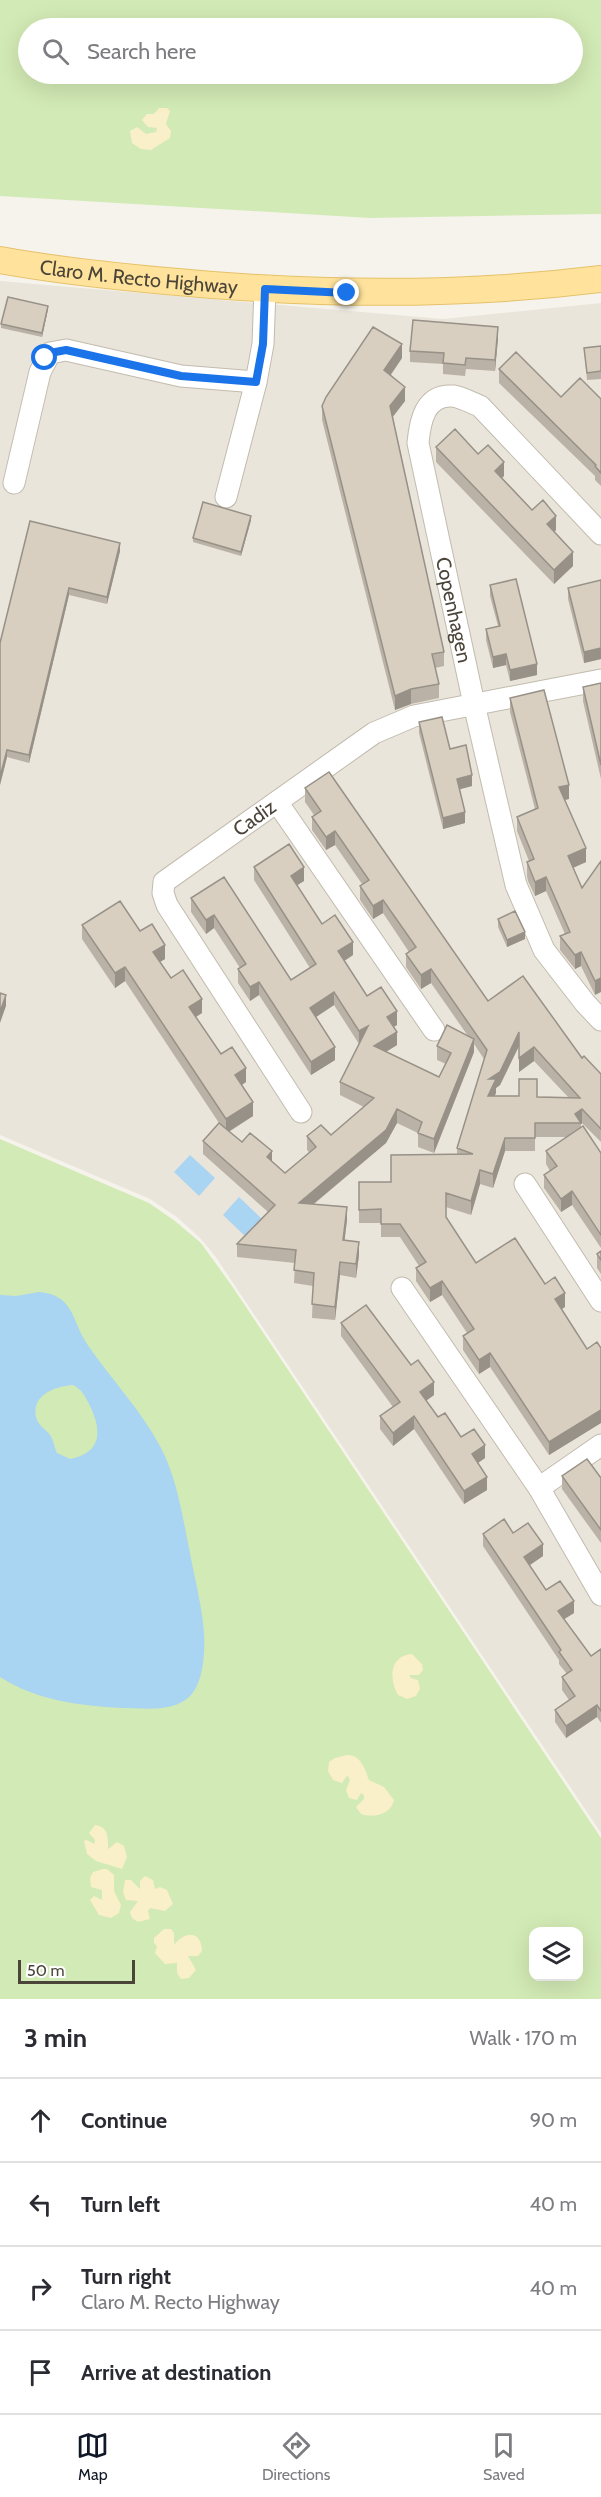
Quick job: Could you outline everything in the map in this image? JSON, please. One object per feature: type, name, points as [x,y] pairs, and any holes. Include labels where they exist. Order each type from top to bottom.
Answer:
[{"type":"main road","name":"Claro M. Recto Highway","points":[[0,260],[104,275],[265,289],[347,293],[456,292],[601,279]]},
{"type":"street","points":[[226,496],[256,382],[263,344],[265,289]]},
{"type":"street","points":[[14,483],[40,372],[50,353],[66,350],[181,376],[256,382]]},
{"type":"street","name":"Copenhagen","points":[[601,534],[480,406],[453,396],[435,399],[428,406],[420,421],[418,443],[474,704],[516,885],[544,950],[585,1004],[601,1020]]},
{"type":"street","name":"Cadiz","points":[[301,1112],[167,905],[163,893],[164,882],[374,733],[414,716],[601,680]]},
{"type":"street","points":[[277,802],[435,1030]]},
{"type":"street","points":[[525,1184],[601,1301]]},
{"type":"street","points":[[402,1288],[539,1488],[601,1595]]},
{"type":"street","points":[[539,1488],[601,1446]]},
{"type":"shaded area","points":[[0,281],[443,319],[601,303],[601,1833],[215,1256],[200,1238],[178,1218],[150,1199],[0,1135]]},
{"type":"green space","points":[[0,0],[601,0],[601,214],[370,218],[0,196]]},
{"type":"green space","points":[[0,1139],[149,1203],[201,1243],[232,1286],[601,1838],[601,1999],[0,1999]]},
{"type":"sand","points":[[159,108],[167,108],[170,111],[166,124],[171,131],[170,138],[151,150],[141,149],[132,143],[130,131],[137,127],[146,134],[156,132],[157,128],[148,127],[142,120],[147,114],[154,114]]},
{"type":"sand","points":[[412,1654],[422,1664],[423,1670],[419,1675],[409,1675],[418,1680],[420,1689],[416,1696],[407,1699],[398,1695],[392,1676],[399,1659]]},
{"type":"sand","points":[[347,1755],[356,1757],[364,1767],[369,1780],[384,1787],[394,1800],[385,1812],[371,1816],[361,1814],[356,1807],[364,1799],[364,1795],[361,1793],[357,1800],[349,1798],[346,1790],[350,1780],[348,1776],[342,1783],[333,1780],[328,1771],[329,1762]]},
{"type":"sand","points":[[95,1825],[105,1831],[108,1837],[108,1849],[117,1842],[124,1846],[127,1857],[122,1869],[96,1861],[87,1854],[84,1841],[87,1840],[94,1844],[95,1840],[89,1833]]},
{"type":"sand","points":[[107,1869],[114,1875],[114,1891],[121,1905],[119,1913],[111,1918],[99,1915],[90,1900],[94,1896],[102,1900],[102,1890],[91,1887],[90,1878],[93,1872]]},
{"type":"sand","points":[[145,1876],[153,1880],[155,1889],[160,1887],[167,1890],[173,1904],[165,1911],[150,1908],[148,1911],[150,1919],[138,1922],[132,1918],[130,1912],[138,1901],[126,1900],[123,1892],[125,1880],[131,1880],[140,1889],[140,1881]]},
{"type":"sand","points":[[164,1929],[171,1929],[174,1933],[174,1945],[187,1935],[199,1939],[202,1951],[198,1956],[188,1956],[196,1970],[189,1978],[181,1979],[177,1973],[177,1963],[165,1964],[155,1953],[157,1946],[154,1938]]},
{"type":"water","points":[[190,1155],[215,1178],[199,1196],[174,1172]]},
{"type":"water","points":[[239,1197],[262,1219],[246,1237],[223,1215]]},
{"type":"water","points":[[39,1292],[50,1294],[65,1303],[87,1344],[153,1434],[167,1460],[181,1510],[200,1601],[204,1633],[204,1657],[199,1682],[191,1695],[176,1705],[149,1709],[75,1703],[28,1691],[0,1677],[0,1295],[16,1296]],"holes":[[[73,1385],[84,1395],[91,1408],[97,1425],[97,1433],[93,1447],[88,1452],[70,1459],[57,1453],[50,1435],[37,1420],[35,1409],[41,1397],[46,1393]]]},
{"type":"building","points":[[8,297],[48,306],[42,333],[1,324]]},
{"type":"building","points":[[413,320],[498,327],[495,360],[466,358],[465,365],[443,363],[444,353],[410,351]]},
{"type":"building","points":[[373,327],[402,344],[384,370],[405,387],[390,406],[444,652],[432,654],[439,684],[411,689],[395,696],[322,406]]},
{"type":"building","points":[[601,346],[601,371],[587,373],[584,348]]},
{"type":"building","points":[[516,352],[561,397],[580,378],[601,399],[601,473],[596,465],[499,369]]},
{"type":"building","points":[[455,429],[478,454],[488,445],[504,462],[495,471],[532,510],[543,500],[556,516],[547,524],[573,552],[554,570],[436,447]]},
{"type":"building","points":[[203,502],[251,516],[241,552],[193,538]]},
{"type":"building","points":[[30,521],[120,543],[107,597],[69,588],[29,755],[7,750],[0,777],[0,643]]},
{"type":"building","points":[[516,579],[537,664],[510,670],[506,654],[493,657],[486,629],[500,626],[490,585]]},
{"type":"building","points":[[601,580],[601,648],[584,652],[568,588]]},
{"type":"building","points":[[601,683],[601,765],[583,687]]},
{"type":"building","points":[[544,690],[569,785],[559,787],[586,848],[568,856],[582,888],[601,861],[601,978],[595,981],[581,952],[575,955],[560,936],[570,932],[546,877],[535,882],[527,862],[534,859],[517,817],[538,808],[510,698]]},
{"type":"building","points":[[442,717],[450,749],[466,745],[472,775],[457,779],[465,812],[443,818],[419,722]]},
{"type":"building","points":[[329,772],[488,1001],[523,976],[582,1058],[584,1056],[601,1074],[601,1129],[582,1109],[575,1114],[581,1123],[535,1123],[535,1138],[505,1138],[493,1174],[480,1170],[471,1201],[446,1193],[446,1217],[476,1263],[515,1238],[545,1284],[555,1277],[565,1293],[555,1299],[587,1349],[597,1342],[601,1348],[601,1410],[549,1442],[490,1353],[479,1360],[463,1336],[474,1329],[442,1281],[430,1288],[416,1268],[426,1262],[400,1224],[381,1224],[381,1209],[359,1210],[359,1182],[391,1182],[391,1155],[473,1154],[457,1148],[487,1050],[431,969],[421,975],[406,954],[416,947],[383,900],[373,906],[360,886],[369,880],[335,831],[326,837],[312,817],[321,811],[305,788]],"holes":[[[519,1032],[519,1058],[534,1047],[580,1098],[537,1097],[537,1079],[519,1079],[519,1096],[488,1096],[496,1079],[489,1079],[500,1072]]]},
{"type":"building","points":[[289,844],[304,867],[291,876],[322,924],[335,915],[353,942],[338,951],[367,996],[381,987],[397,1011],[387,1017],[397,1032],[374,1046],[439,1077],[451,1053],[437,1046],[447,1025],[474,1039],[434,1139],[418,1133],[422,1122],[397,1109],[386,1130],[299,1203],[347,1207],[343,1240],[359,1242],[356,1264],[340,1262],[335,1307],[312,1304],[314,1273],[294,1270],[296,1250],[237,1244],[275,1205],[203,1141],[219,1123],[242,1142],[250,1133],[272,1151],[267,1157],[285,1173],[316,1147],[307,1136],[321,1125],[331,1135],[374,1098],[340,1082],[368,1026],[359,1031],[334,992],[310,1008],[335,1047],[311,1062],[259,982],[250,987],[238,969],[246,964],[214,915],[206,920],[191,898],[224,877],[291,980],[316,964],[254,867]]},
{"type":"building","points":[[120,901],[140,931],[152,924],[165,945],[153,952],[171,978],[183,970],[202,999],[189,1007],[221,1054],[232,1047],[246,1068],[235,1075],[253,1102],[226,1119],[125,967],[115,973],[82,925]]},
{"type":"building","points":[[515,911],[525,932],[507,940],[498,919]]},
{"type":"building","points":[[0,993],[6,995],[0,1012]]},
{"type":"building","points":[[583,1126],[601,1153],[601,1235],[572,1191],[561,1199],[544,1175],[557,1166],[546,1151]]},
{"type":"building","points":[[366,1305],[411,1365],[418,1360],[434,1382],[420,1392],[438,1417],[445,1413],[461,1437],[474,1429],[485,1445],[472,1454],[487,1477],[464,1491],[414,1416],[393,1433],[380,1416],[400,1402],[341,1323]]},
{"type":"building","points":[[587,1459],[601,1478],[601,1530],[562,1476]]},
{"type":"building","points":[[504,1519],[513,1533],[528,1523],[543,1544],[524,1557],[546,1590],[560,1581],[574,1601],[558,1611],[591,1656],[601,1649],[601,1711],[597,1705],[566,1726],[555,1710],[575,1696],[562,1677],[572,1670],[483,1534]]},
{"type":"route","points":[[45,358],[57,350],[66,350],[181,376],[256,382],[263,344],[265,289],[347,293]]}]
